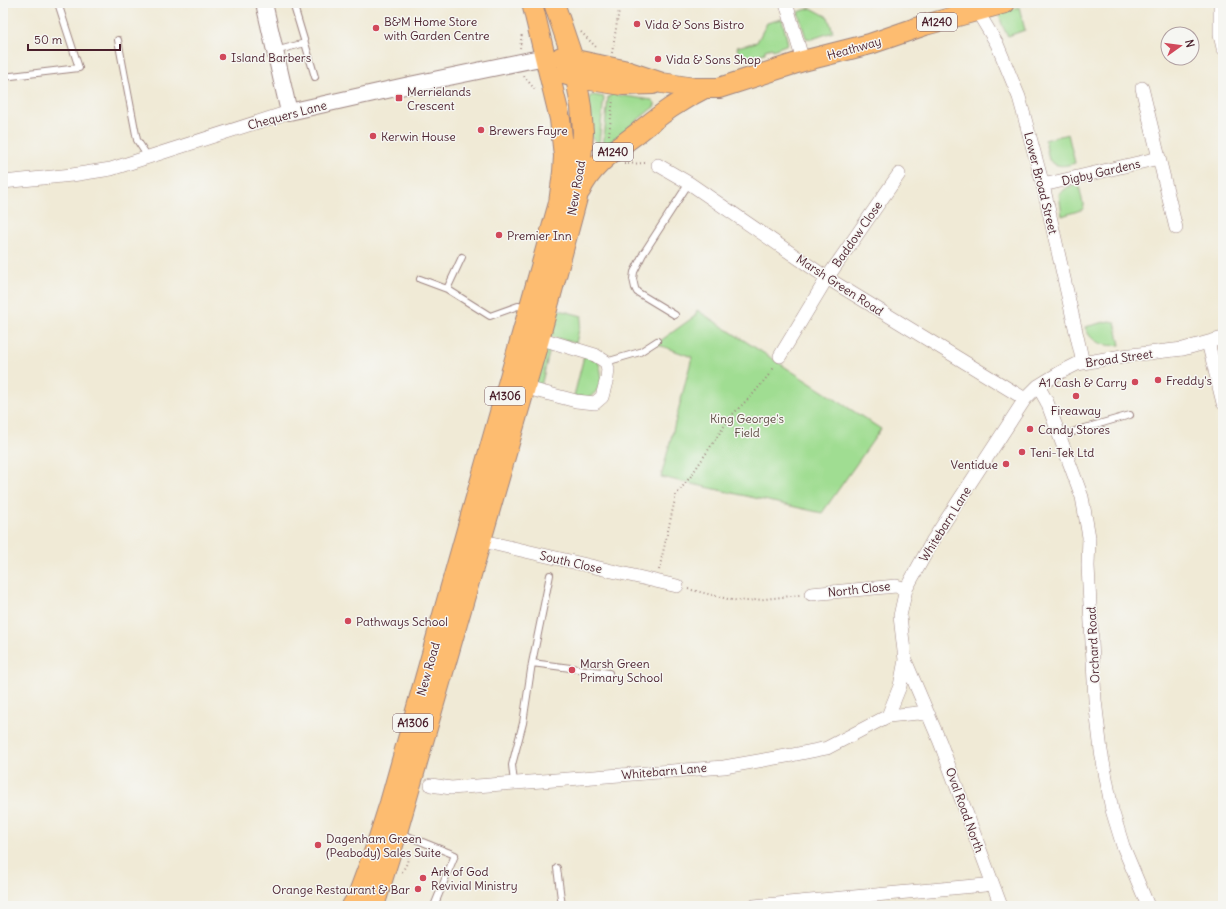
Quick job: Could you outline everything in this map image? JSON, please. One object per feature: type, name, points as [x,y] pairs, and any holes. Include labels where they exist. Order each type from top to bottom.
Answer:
[{"type":"main road","name":"A1306","points":[[532,3],[545,57]]},
{"type":"main road","name":"A1306","points":[[554,3],[573,59]]},
{"type":"main road","name":"Heathway","points":[[545,57],[558,71],[577,78],[623,85],[662,83],[702,89],[719,88],[803,61],[870,44],[979,6],[1005,3]]},
{"type":"main road","name":"Chequers Lane","points":[[545,57],[573,59]]},
{"type":"main road","name":"New Road","points":[[352,906],[357,898],[376,847],[473,538],[537,311],[559,203],[563,172],[563,150],[560,119],[545,57]]},
{"type":"main road","name":"Heathway","points":[[573,59],[632,72],[662,83]]},
{"type":"main road","name":"New Road","points":[[537,311],[577,198],[583,132],[577,78],[573,59]]},
{"type":"main road","name":"Heathway","points":[[577,198],[587,178],[599,164],[668,109],[702,89]]},
{"type":"main road","name":"New Road","points":[[374,906],[397,832],[473,538]]},
{"type":"street","points":[[264,3],[289,112]]},
{"type":"street","points":[[786,3],[803,61]]},
{"type":"street","points":[[1220,3],[1220,35],[1223,48]]},
{"type":"street","name":"Lower Broad Street","points":[[979,6],[982,19],[998,44],[1019,97],[1043,185],[1083,362]]},
{"type":"street","name":"Chequers Lane","points":[[3,182],[72,176],[111,169],[289,112],[545,57]]},
{"type":"street","points":[[1142,88],[1176,228]]},
{"type":"street","name":"Digby Gardens","points":[[1043,185],[1159,158]]},
{"type":"street","name":"Marsh Green Road","points":[[658,165],[689,183],[826,278],[1025,399]]},
{"type":"street","name":"Baddow Close","points":[[780,356],[826,278],[899,174]]},
{"type":"street","points":[[517,385],[576,401],[594,403],[602,397],[607,378],[608,369],[606,362],[595,355],[531,336]]},
{"type":"street","name":"Broad Street","points":[[1025,399],[1038,386],[1061,372],[1083,362],[1183,349],[1223,338]]},
{"type":"street","points":[[1208,342],[1223,403]]},
{"type":"street","name":"Orchard Road","points":[[1038,386],[1047,402],[1082,497],[1089,537],[1088,566],[1095,700],[1102,759],[1112,810],[1123,846],[1148,906]]},
{"type":"street","name":"Whitebarn Lane","points":[[929,715],[905,660],[900,616],[906,589],[933,540],[1025,399]]},
{"type":"street","name":"South Close","points":[[473,538],[677,586]]},
{"type":"street","name":"North Close","points":[[811,594],[896,586],[906,589]]},
{"type":"street","name":"Whitebarn Lane","points":[[888,716],[900,686],[905,660]]},
{"type":"street","name":"Whitebarn Lane","points":[[431,785],[450,788],[724,767],[827,748],[888,716],[918,713],[929,715]]},
{"type":"street","name":"Oval Road North","points":[[929,715],[1001,906]]},
{"type":"street","points":[[754,906],[985,885],[992,883]]},
{"type":"lane","points":[[3,77],[79,68],[58,3]]},
{"type":"lane","points":[[293,3],[315,77]]},
{"type":"lane","points":[[118,40],[137,140],[148,158]]},
{"type":"lane","points":[[275,51],[305,43]]},
{"type":"lane","points":[[675,315],[637,292],[633,279],[634,272],[643,254],[689,183]]},
{"type":"lane","points":[[447,289],[462,257]]},
{"type":"lane","points":[[420,279],[447,289],[490,316],[518,306],[537,311]]},
{"type":"lane","points":[[606,362],[640,352],[657,341]]},
{"type":"lane","points":[[1060,437],[1078,430],[1130,415]]},
{"type":"lane","points":[[514,783],[512,766],[523,723],[532,663],[550,575]]},
{"type":"lane","points":[[532,663],[609,673]]},
{"type":"lane","points":[[397,832],[455,855],[434,906]]},
{"type":"lane","points":[[557,868],[562,906]]},
{"type":"path","points":[[611,58],[620,13],[619,8]]},
{"type":"path","points":[[520,49],[520,41],[523,30]]},
{"type":"path","points":[[580,30],[598,49]]},
{"type":"path","points":[[523,75],[538,95]]},
{"type":"path","points":[[609,141],[610,120],[614,95]]},
{"type":"path","points":[[619,163],[652,163],[658,165]]},
{"type":"path","points":[[656,581],[676,495],[691,476],[731,416],[772,371],[780,356]]},
{"type":"path","points":[[677,586],[732,600],[747,601],[811,594]]},
{"type":"green space","points":[[1019,7],[1025,30],[1008,36],[1002,25],[1000,13]]},
{"type":"green space","points":[[811,8],[828,17],[833,32],[812,39],[806,38],[798,12]]},
{"type":"green space","points":[[782,19],[788,44],[773,50],[772,48],[765,50],[765,53],[740,60],[737,47],[757,42],[767,23]]},
{"type":"green space","points":[[611,94],[652,100],[655,103],[655,106],[603,148],[608,97],[610,97]]},
{"type":"green space","points":[[593,95],[604,97],[599,144],[589,135],[589,97]]},
{"type":"green space","points":[[1068,134],[1075,163],[1058,165],[1052,163],[1049,160],[1045,140]]},
{"type":"green space","points":[[1079,185],[1084,209],[1062,216],[1059,194],[1068,187]]},
{"type":"green space","points":[[556,309],[582,316],[576,343],[549,336]]},
{"type":"green space","name":"King George's Field","points":[[697,310],[881,429],[822,513],[661,477],[692,357],[656,344],[695,316]]},
{"type":"green space","points":[[1109,321],[1115,322],[1120,345],[1099,343],[1091,337],[1085,327]]},
{"type":"green space","points":[[538,346],[550,349],[541,386],[529,383]]},
{"type":"green space","points":[[584,356],[598,361],[601,372],[601,382],[597,391],[588,398],[574,396]]},
{"type":"place","name":"Vida & Sons Bistro","points":[[637,24]]},
{"type":"place","name":"B&M Home Store with Garden Centre","points":[[376,28]]},
{"type":"place","name":"Island Barbers","points":[[223,57]]},
{"type":"place","name":"Vida & Sons Shop","points":[[658,59]]},
{"type":"place","name":"Merrielands Crescent","points":[[399,98]]},
{"type":"place","name":"Brewers Fayre","points":[[481,130]]},
{"type":"place","name":"Kerwin House","points":[[373,136]]},
{"type":"place","name":"Premier Inn","points":[[499,235]]},
{"type":"place","name":"Freddy's","points":[[1158,380]]},
{"type":"place","name":"A1 Cash & Carry","points":[[1135,382]]},
{"type":"place","name":"Fireaway","points":[[1076,396]]},
{"type":"place","name":"Candy Stores","points":[[1030,429]]},
{"type":"place","name":"Teni-Tek Ltd","points":[[1022,452]]},
{"type":"place","name":"Ventidue","points":[[1006,464]]},
{"type":"place","name":"Pathways School","points":[[348,621]]},
{"type":"place","name":"Marsh Green Primary School","points":[[572,670]]},
{"type":"place","name":"Dagenham Green (Peabody) Sales Suite","points":[[318,845]]},
{"type":"place","name":"Ark of God Revivial Ministry","points":[[423,878]]},
{"type":"place","name":"Orange Restaurant & Bar","points":[[418,889]]}]
